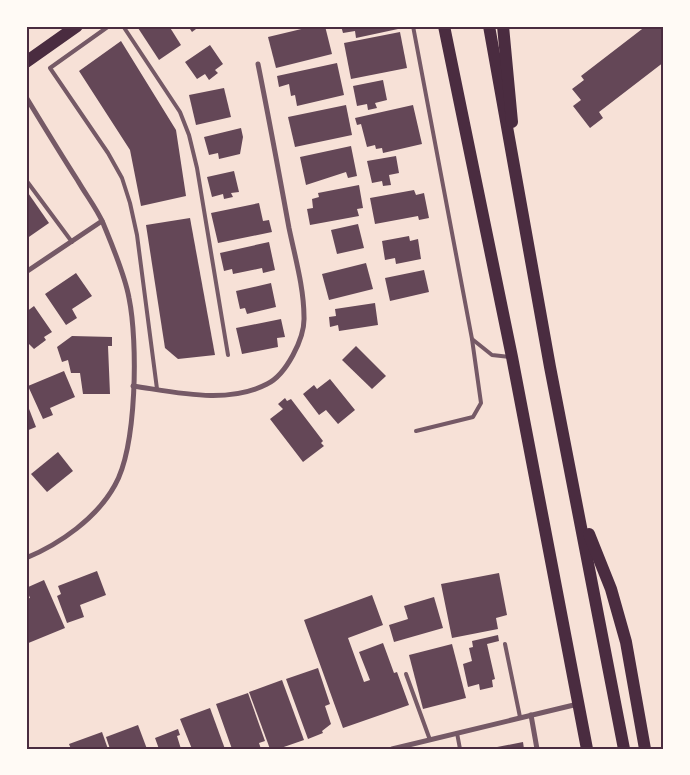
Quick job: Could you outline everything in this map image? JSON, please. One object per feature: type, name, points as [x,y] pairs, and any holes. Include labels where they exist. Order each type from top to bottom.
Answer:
[{"type":"main road","points":[[26,62],[77,26]]},
{"type":"main road","points":[[444,26],[512,357],[587,749]]},
{"type":"main road","points":[[489,26],[624,749]]},
{"type":"main road","points":[[503,26],[512,106],[513,159]]},
{"type":"main road","points":[[578,508],[611,589],[626,642],[645,749]]},
{"type":"street","points":[[133,386],[202,395],[239,393],[253,390],[269,384],[285,368],[298,345],[305,319],[258,64]]},
{"type":"street","points":[[26,97],[102,222],[129,297],[133,332],[133,386],[124,460],[115,485],[86,522],[41,552],[26,558]]},
{"type":"street","points":[[26,272],[102,222]]},
{"type":"street","points":[[392,749],[579,704]]},
{"type":"street","points":[[531,715],[537,749]]},
{"type":"lane","points":[[109,26],[50,68],[108,152],[122,178],[137,235],[157,389]]},
{"type":"lane","points":[[123,26],[180,112],[189,136],[197,168],[228,355]]},
{"type":"lane","points":[[413,26],[472,339],[481,403],[473,416],[416,430]]},
{"type":"lane","points":[[26,180],[72,242]]},
{"type":"lane","points":[[472,339],[492,355],[512,357]]},
{"type":"lane","points":[[506,644],[520,718]]},
{"type":"lane","points":[[406,674],[430,740]]},
{"type":"lane","points":[[457,733],[460,749]]},
{"type":"building","points":[[141,26],[169,26],[181,45],[159,60],[138,28]]},
{"type":"building","points":[[188,26],[200,26],[192,32]]},
{"type":"building","points":[[314,26],[325,26],[332,54],[276,68],[268,37]]},
{"type":"building","points":[[341,26],[397,26],[398,29],[356,38],[355,31],[343,33]]},
{"type":"building","points":[[646,26],[664,26],[664,62],[599,112],[603,118],[590,128],[573,106],[581,100],[572,89],[584,80],[581,76]]},
{"type":"building","points":[[400,32],[407,68],[351,79],[344,43]]},
{"type":"building","points":[[121,41],[176,130],[186,196],[141,206],[130,150],[79,71]]},
{"type":"building","points":[[210,45],[223,64],[215,70],[218,73],[209,80],[205,74],[197,79],[185,62]]},
{"type":"building","points":[[337,63],[344,95],[297,106],[295,95],[291,96],[289,84],[279,87],[277,76]]},
{"type":"building","points":[[383,80],[387,100],[375,103],[377,108],[368,110],[367,104],[357,106],[353,86]]},
{"type":"building","points":[[224,88],[231,117],[196,125],[189,95]]},
{"type":"building","points":[[346,105],[352,135],[295,147],[288,117]]},
{"type":"building","points":[[413,105],[422,144],[383,153],[382,148],[376,149],[375,145],[367,147],[361,124],[357,125],[355,118]]},
{"type":"building","points":[[241,128],[243,137],[240,154],[219,159],[218,153],[209,155],[204,137]]},
{"type":"building","points":[[351,146],[357,176],[348,178],[346,172],[306,185],[300,157]]},
{"type":"building","points":[[396,156],[399,173],[389,175],[391,185],[383,186],[382,181],[372,183],[367,161]]},
{"type":"building","points":[[234,171],[239,192],[231,193],[233,197],[224,199],[223,194],[212,197],[207,177]]},
{"type":"building","points":[[359,185],[363,208],[357,209],[359,216],[310,225],[307,209],[313,208],[312,199],[319,197],[318,193]]},
{"type":"building","points":[[26,190],[49,223],[26,239]]},
{"type":"building","points":[[414,190],[416,195],[424,193],[429,218],[419,220],[418,216],[375,224],[370,198]]},
{"type":"building","points":[[259,203],[263,221],[269,220],[272,232],[218,243],[211,213]]},
{"type":"building","points":[[190,218],[215,355],[178,359],[165,348],[146,225]]},
{"type":"building","points":[[358,224],[364,248],[337,254],[331,230]]},
{"type":"building","points":[[409,236],[410,241],[418,239],[421,259],[396,264],[395,258],[385,260],[382,241]]},
{"type":"building","points":[[269,242],[275,270],[263,273],[262,268],[233,274],[232,269],[224,271],[220,253]]},
{"type":"building","points":[[366,263],[373,289],[329,300],[322,274]]},
{"type":"building","points":[[424,270],[429,292],[390,301],[385,278]]},
{"type":"building","points":[[76,273],[92,296],[72,309],[77,318],[66,325],[45,294]]},
{"type":"building","points":[[271,283],[276,307],[247,314],[245,308],[240,309],[236,291]]},
{"type":"building","points":[[375,303],[378,325],[339,331],[338,325],[330,327],[329,317],[336,316],[335,309]]},
{"type":"building","points":[[34,306],[52,332],[44,337],[46,340],[34,349],[26,341],[26,312]]},
{"type":"building","points":[[281,319],[285,337],[277,338],[278,347],[242,354],[236,328]]},
{"type":"building","points":[[72,336],[112,337],[112,346],[108,346],[110,394],[83,394],[80,373],[71,373],[68,360],[62,362],[57,347]]},
{"type":"building","points":[[356,346],[386,376],[372,389],[342,360]]},
{"type":"building","points":[[64,371],[75,397],[50,408],[53,415],[43,419],[28,386]]},
{"type":"building","points":[[330,379],[355,410],[338,424],[326,410],[319,415],[303,394],[314,385],[317,389]]},
{"type":"building","points":[[285,398],[287,401],[291,399],[323,441],[321,443],[324,446],[303,462],[270,419],[283,409],[278,404]]},
{"type":"building","points":[[26,401],[36,427],[26,431]]},
{"type":"building","points":[[58,452],[73,471],[47,492],[31,474]]},
{"type":"building","points":[[97,571],[106,595],[80,605],[84,617],[67,623],[57,596],[61,594],[58,586]]},
{"type":"building","points":[[499,573],[507,615],[496,618],[498,629],[452,638],[441,584]]},
{"type":"building","points":[[44,580],[65,628],[26,644],[26,599],[30,598],[26,588]]},
{"type":"building","points":[[372,595],[383,625],[348,638],[364,682],[370,680],[359,652],[383,643],[394,673],[397,672],[409,705],[343,728],[304,620]]},
{"type":"building","points":[[434,597],[443,628],[394,642],[389,625],[408,619],[404,606]]},
{"type":"building","points":[[498,635],[499,641],[487,644],[495,679],[492,680],[493,687],[480,690],[479,684],[468,687],[463,664],[472,661],[469,648],[473,647],[472,641]]},
{"type":"building","points":[[452,644],[466,698],[423,709],[409,655]]},
{"type":"building","points":[[318,668],[330,704],[325,706],[331,724],[322,731],[323,733],[308,739],[286,679]]},
{"type":"building","points":[[282,680],[304,740],[278,749],[270,749],[249,692]]},
{"type":"building","points":[[248,693],[265,741],[259,743],[261,749],[232,749],[216,704]]},
{"type":"building","points":[[210,708],[225,749],[192,749],[180,719]]},
{"type":"building","points":[[138,725],[147,749],[110,749],[106,737]]},
{"type":"building","points":[[178,729],[180,735],[177,736],[181,749],[159,749],[155,738]]},
{"type":"building","points":[[102,732],[108,749],[71,749],[69,744]]},
{"type":"building","points":[[523,742],[524,749],[492,749],[492,748]]}]
